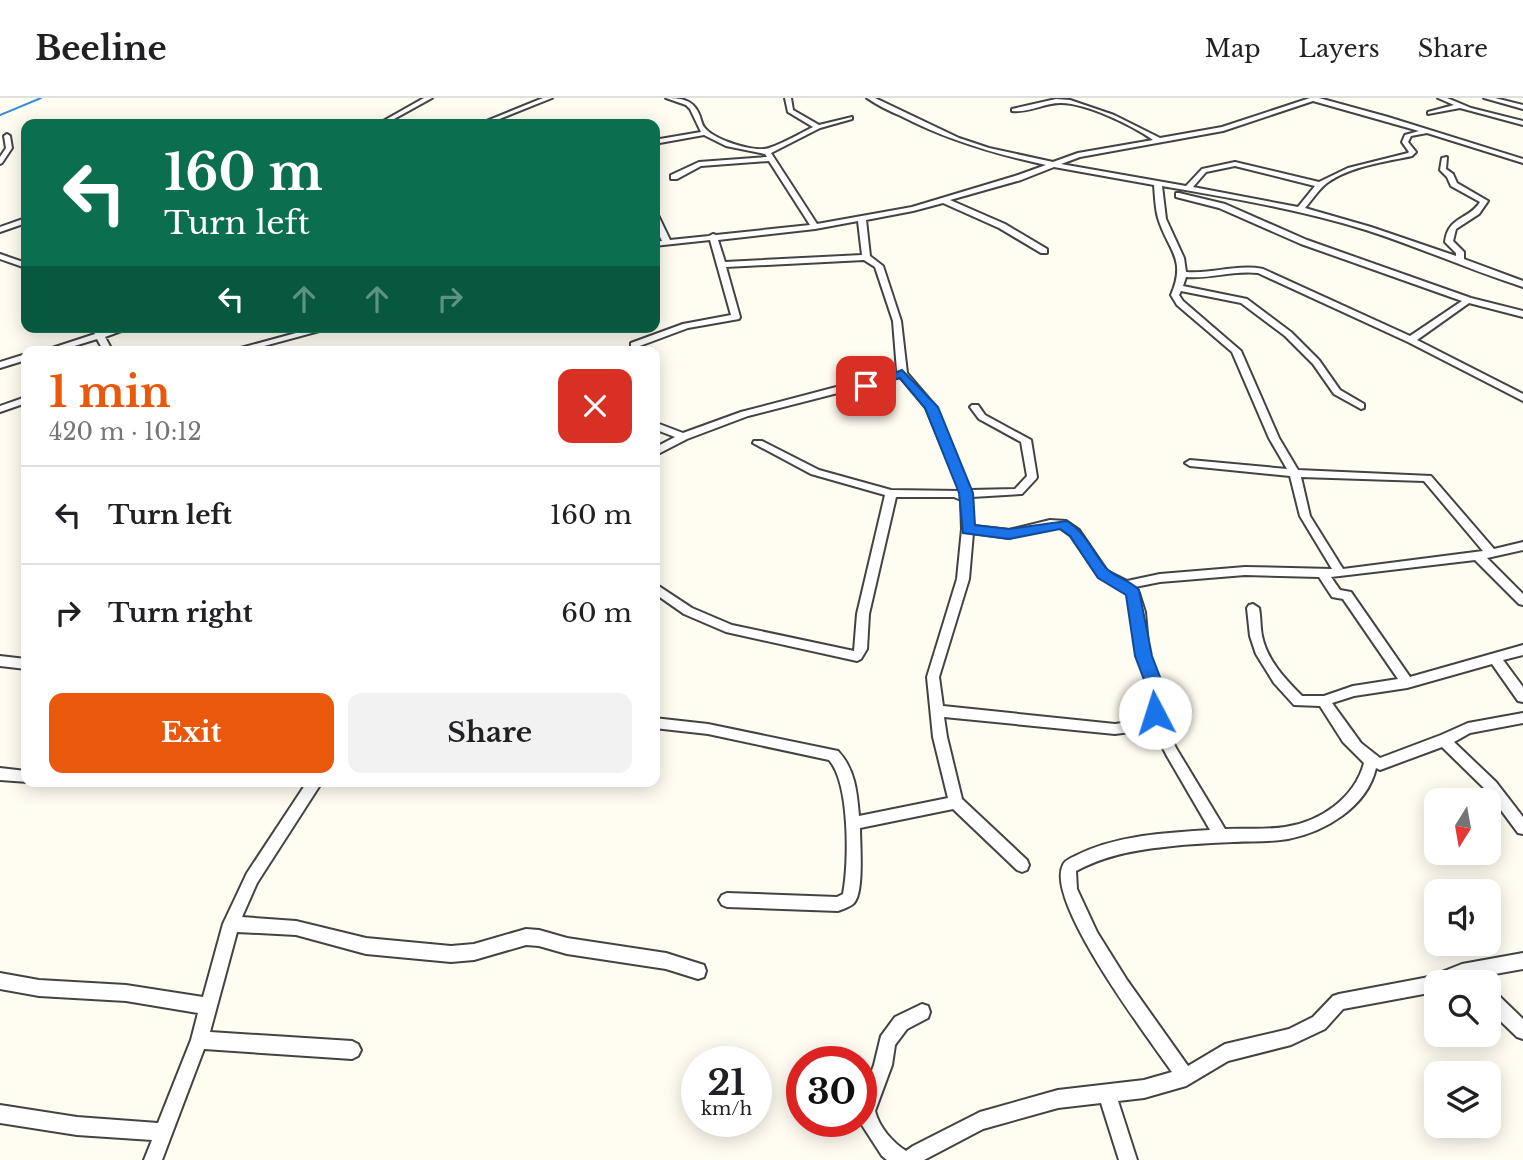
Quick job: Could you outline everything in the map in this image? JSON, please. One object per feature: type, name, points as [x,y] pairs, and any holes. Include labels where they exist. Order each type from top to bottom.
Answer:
[{"type":"street","points":[[390,119],[429,98]]},
{"type":"street","points":[[495,119],[549,98]]},
{"type":"street","points":[[669,98],[683,101],[695,109],[706,133]]},
{"type":"street","points":[[788,98],[790,111],[818,127]]},
{"type":"street","points":[[870,98],[976,146],[1158,188],[1222,206],[1304,242],[1468,300],[1523,314]]},
{"type":"street","points":[[660,243],[815,228],[862,220],[943,200],[1097,150],[1239,125],[1288,103],[1314,98],[1523,161]]},
{"type":"street","points":[[1441,98],[1523,123]]},
{"type":"street","points":[[1430,113],[1468,106],[1487,98],[1523,104]]},
{"type":"street","points":[[1508,98],[1523,104]]},
{"type":"street","points":[[1014,110],[1027,110],[1059,101],[1071,102],[1139,127],[1158,140]]},
{"type":"street","points":[[674,177],[699,164],[768,155],[818,127],[850,118]]},
{"type":"street","points":[[1300,209],[1321,185],[1356,169],[1410,155],[1413,152],[1405,142],[1408,135],[1426,130]]},
{"type":"street","points":[[660,141],[706,133],[726,143],[768,155],[815,228]]},
{"type":"street","points":[[0,162],[9,148],[7,136]]},
{"type":"street","points":[[1442,254],[1451,245],[1451,230],[1459,220],[1479,210],[1484,201],[1454,184],[1442,169],[1445,158]]},
{"type":"street","points":[[1187,189],[1204,170],[1235,164],[1321,185]]},
{"type":"street","points":[[1158,188],[1187,189],[1300,209],[1460,259],[1523,284]]},
{"type":"street","points":[[1158,188],[1162,220],[1181,256],[1184,274],[1175,295],[1180,303],[1236,351],[1274,438],[1295,473],[1305,516],[1340,573]]},
{"type":"street","points":[[943,200],[1002,226],[1044,251]]},
{"type":"street","points":[[862,220],[866,257]]},
{"type":"street","points":[[0,230],[21,224]]},
{"type":"street","points":[[660,227],[667,242]]},
{"type":"street","points":[[634,345],[686,326],[736,317],[713,236]]},
{"type":"street","points":[[1451,245],[1460,252],[1460,259]]},
{"type":"street","points":[[0,256],[21,264]]},
{"type":"street","points":[[720,265],[866,257],[879,266],[897,321],[902,373],[931,407],[962,495],[968,529],[963,579],[933,677],[940,737],[956,802],[1022,865]]},
{"type":"street","points":[[1184,274],[1203,277],[1242,269],[1260,271],[1411,340],[1523,398]]},
{"type":"street","points":[[1178,288],[1244,300],[1288,334],[1316,362],[1337,392],[1362,406]]},
{"type":"street","points":[[1411,340],[1468,300]]},
{"type":"street","points":[[59,346],[92,333]]},
{"type":"street","points":[[251,346],[297,333]]},
{"type":"street","points":[[0,365],[21,359]]},
{"type":"street","points":[[660,449],[681,436],[755,409],[866,386],[902,373]]},
{"type":"street","points":[[0,409],[21,402]]},
{"type":"street","points":[[758,443],[815,472],[891,493],[962,495],[1018,492],[1032,477],[1026,440],[982,417],[975,407]]},
{"type":"street","points":[[660,427],[681,436]]},
{"type":"street","points":[[1190,463],[1295,473],[1427,478],[1523,601]]},
{"type":"street","points":[[660,591],[688,611],[730,629],[857,656],[861,649],[863,614],[891,493]]},
{"type":"street","points":[[968,529],[1009,534],[1062,524],[1075,533],[1103,575],[1126,586],[1133,593],[1139,612],[1141,646],[1155,685],[1157,723],[1168,751],[1205,804],[1221,836]]},
{"type":"street","points":[[1126,586],[1160,578],[1245,571],[1340,573],[1484,554],[1523,546]]},
{"type":"street","points":[[1323,573],[1336,594],[1347,595],[1407,683]]},
{"type":"street","points":[[1252,608],[1262,653],[1284,687],[1299,701],[1324,701],[1353,691],[1407,683],[1523,650]]},
{"type":"street","points":[[1494,657],[1523,697]]},
{"type":"street","points":[[0,661],[21,663]]},
{"type":"street","points":[[1324,701],[1341,728],[1371,762],[1380,764],[1468,728],[1523,718]]},
{"type":"street","points":[[937,711],[1115,729],[1157,723]]},
{"type":"street","points":[[660,724],[708,729],[833,755],[842,764],[855,823],[851,894],[848,899],[838,904],[727,900]]},
{"type":"street","points":[[1443,740],[1491,786],[1523,828]]},
{"type":"street","points":[[1186,1077],[1117,978],[1090,931],[1068,886],[1069,867],[1081,860],[1121,847],[1221,836],[1272,834],[1313,826],[1348,804],[1369,779],[1371,762]]},
{"type":"street","points":[[0,774],[21,776]]},
{"type":"street","points":[[153,1160],[199,1040],[231,923],[252,878],[312,787]]},
{"type":"street","points":[[855,823],[956,802]]},
{"type":"street","points":[[231,923],[296,928],[366,946],[451,954],[474,952],[526,937],[539,938],[567,946],[666,961],[698,971]]},
{"type":"street","points":[[1492,970],[1523,961]]},
{"type":"street","points":[[0,981],[38,988],[125,993],[208,1006]]},
{"type":"street","points":[[910,1160],[938,1141],[980,1121],[1058,1099],[1107,1095],[1186,1077],[1225,1053],[1291,1037],[1319,1023],[1339,1002],[1424,986]]},
{"type":"street","points":[[1501,1010],[1523,1031]]},
{"type":"street","points":[[903,1160],[888,1150],[869,1122],[866,1111],[883,1065],[887,1042],[901,1023],[922,1012]]},
{"type":"street","points":[[199,1040],[352,1050]]},
{"type":"street","points":[[1107,1095],[1128,1160]]},
{"type":"street","points":[[0,1114],[77,1126],[162,1132]]},
{"type":"waterway","points":[[0,115],[41,98]]},
{"type":"route","points":[[866,386],[902,373],[906,382],[931,407],[966,493],[968,529],[1009,534],[1062,524],[1071,528],[1103,575],[1126,586],[1133,593],[1139,612],[1143,656],[1155,685],[1155,713]]}]
